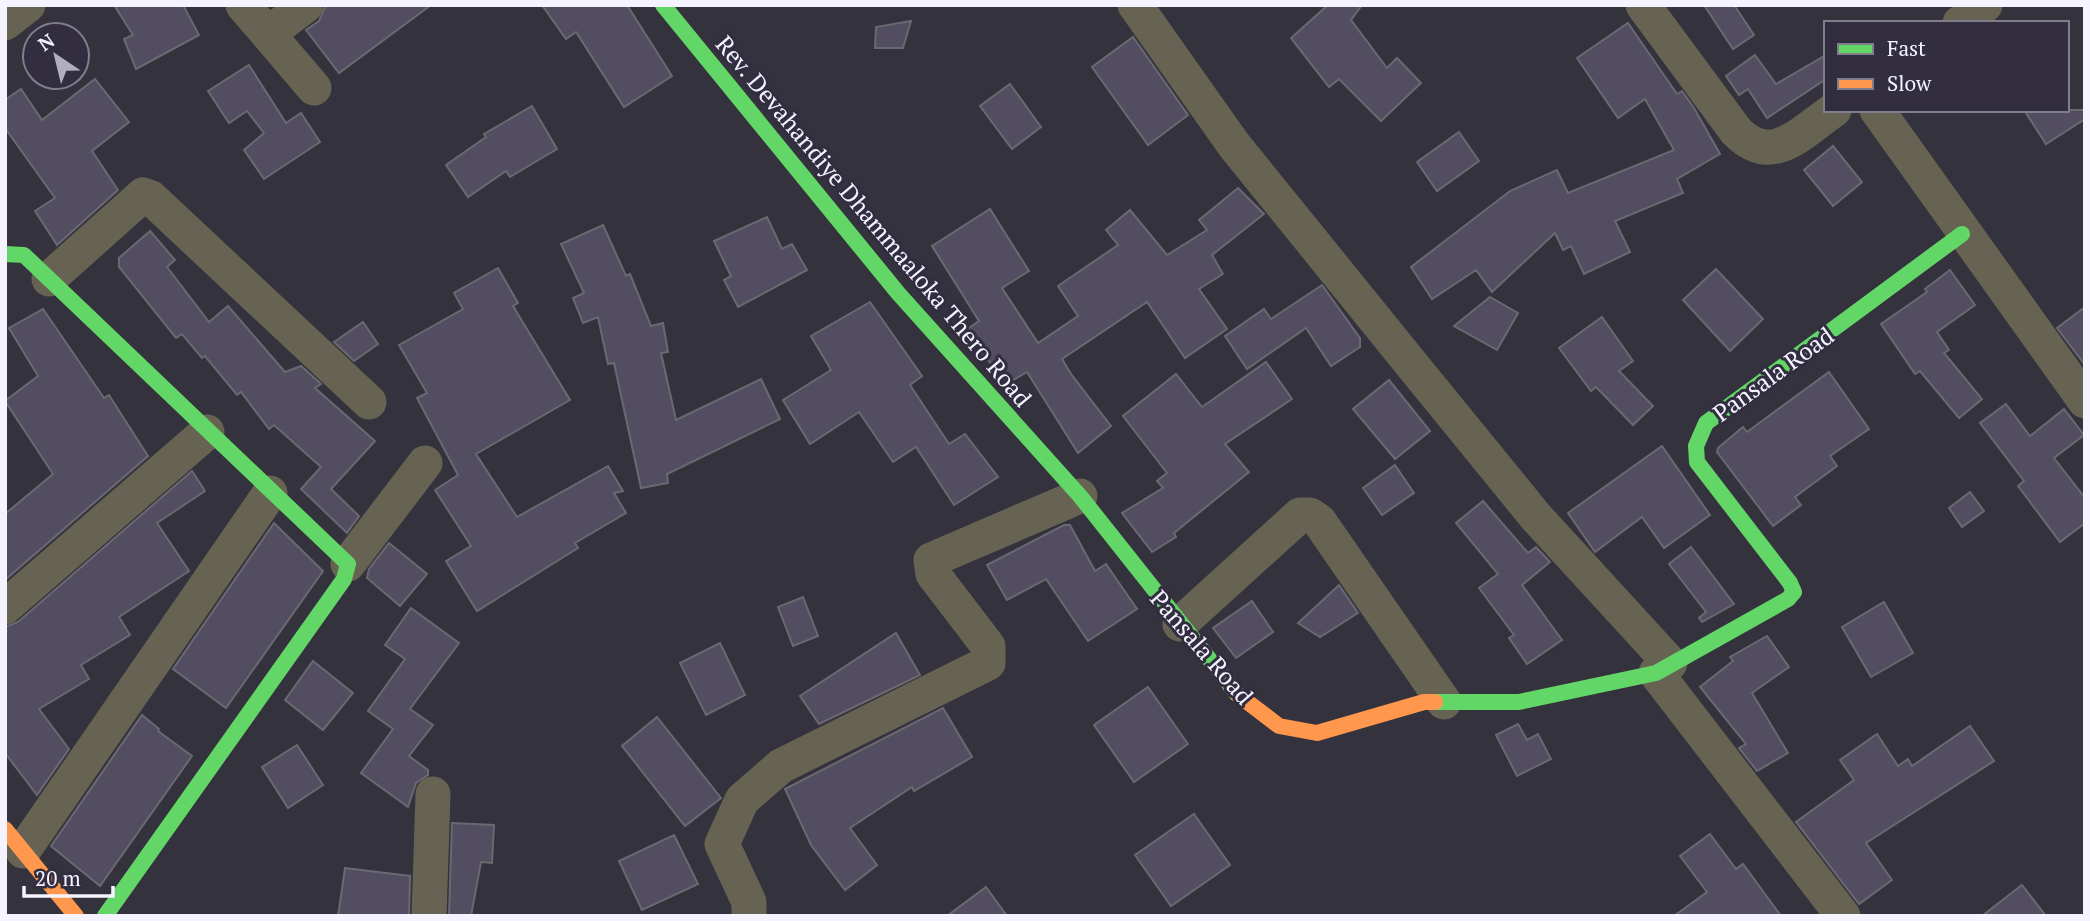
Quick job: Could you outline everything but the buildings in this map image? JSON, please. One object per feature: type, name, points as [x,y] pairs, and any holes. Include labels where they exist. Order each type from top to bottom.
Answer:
[{"type":"street","points":[[5,23],[29,5]]},
{"type":"street","points":[[243,5],[314,88]]},
{"type":"street","points":[[268,34],[306,5]]},
{"type":"street","name":"Rev. Devahandiye Dhammaaloka Thero Road","points":[[663,5],[898,293],[1080,496]]},
{"type":"street","points":[[1135,5],[1234,145],[1536,517],[1663,668],[1843,916]]},
{"type":"street","points":[[1643,5],[1750,146],[1769,149],[1787,142],[1831,112]]},
{"type":"street","points":[[1963,21],[1985,5]]},
{"type":"street","points":[[1878,112],[1962,234],[2085,401]]},
{"type":"street","points":[[49,279],[143,195],[151,198],[369,402]]},
{"type":"street","name":"Pansala Road","points":[[1080,496],[1239,697],[1279,726],[1317,733],[1424,702],[1519,702],[1663,668],[1788,599],[1794,592],[1790,583],[1697,462],[1694,453],[1696,438],[1706,423],[1962,234]]},
{"type":"street","points":[[5,254],[24,255],[206,432],[348,564]]},
{"type":"street","points":[[5,607],[206,432]]},
{"type":"street","points":[[105,916],[344,579],[348,564],[425,463]]},
{"type":"street","points":[[76,916],[14,840],[270,493]]},
{"type":"street","points":[[749,916],[749,902],[722,844],[742,800],[781,766],[988,663],[988,646],[933,574],[931,560],[1080,496]]},
{"type":"street","points":[[1180,624],[1300,516],[1310,515],[1319,521],[1444,702]]},
{"type":"street","points":[[429,916],[433,794]]},
{"type":"traffic: fast","points":[[663,5],[898,293],[1080,496],[1237,694]]},
{"type":"traffic: fast","points":[[1435,702],[1519,702],[1656,673],[1788,599],[1794,592],[1790,583],[1697,462],[1696,446],[1706,423],[1962,234]]},
{"type":"traffic: fast","points":[[5,254],[24,255],[348,564],[344,579],[105,916]]},
{"type":"traffic: slow","points":[[1237,694],[1279,726],[1317,733],[1424,702],[1435,702]]},
{"type":"traffic: slow","points":[[5,829],[76,916]]}]
